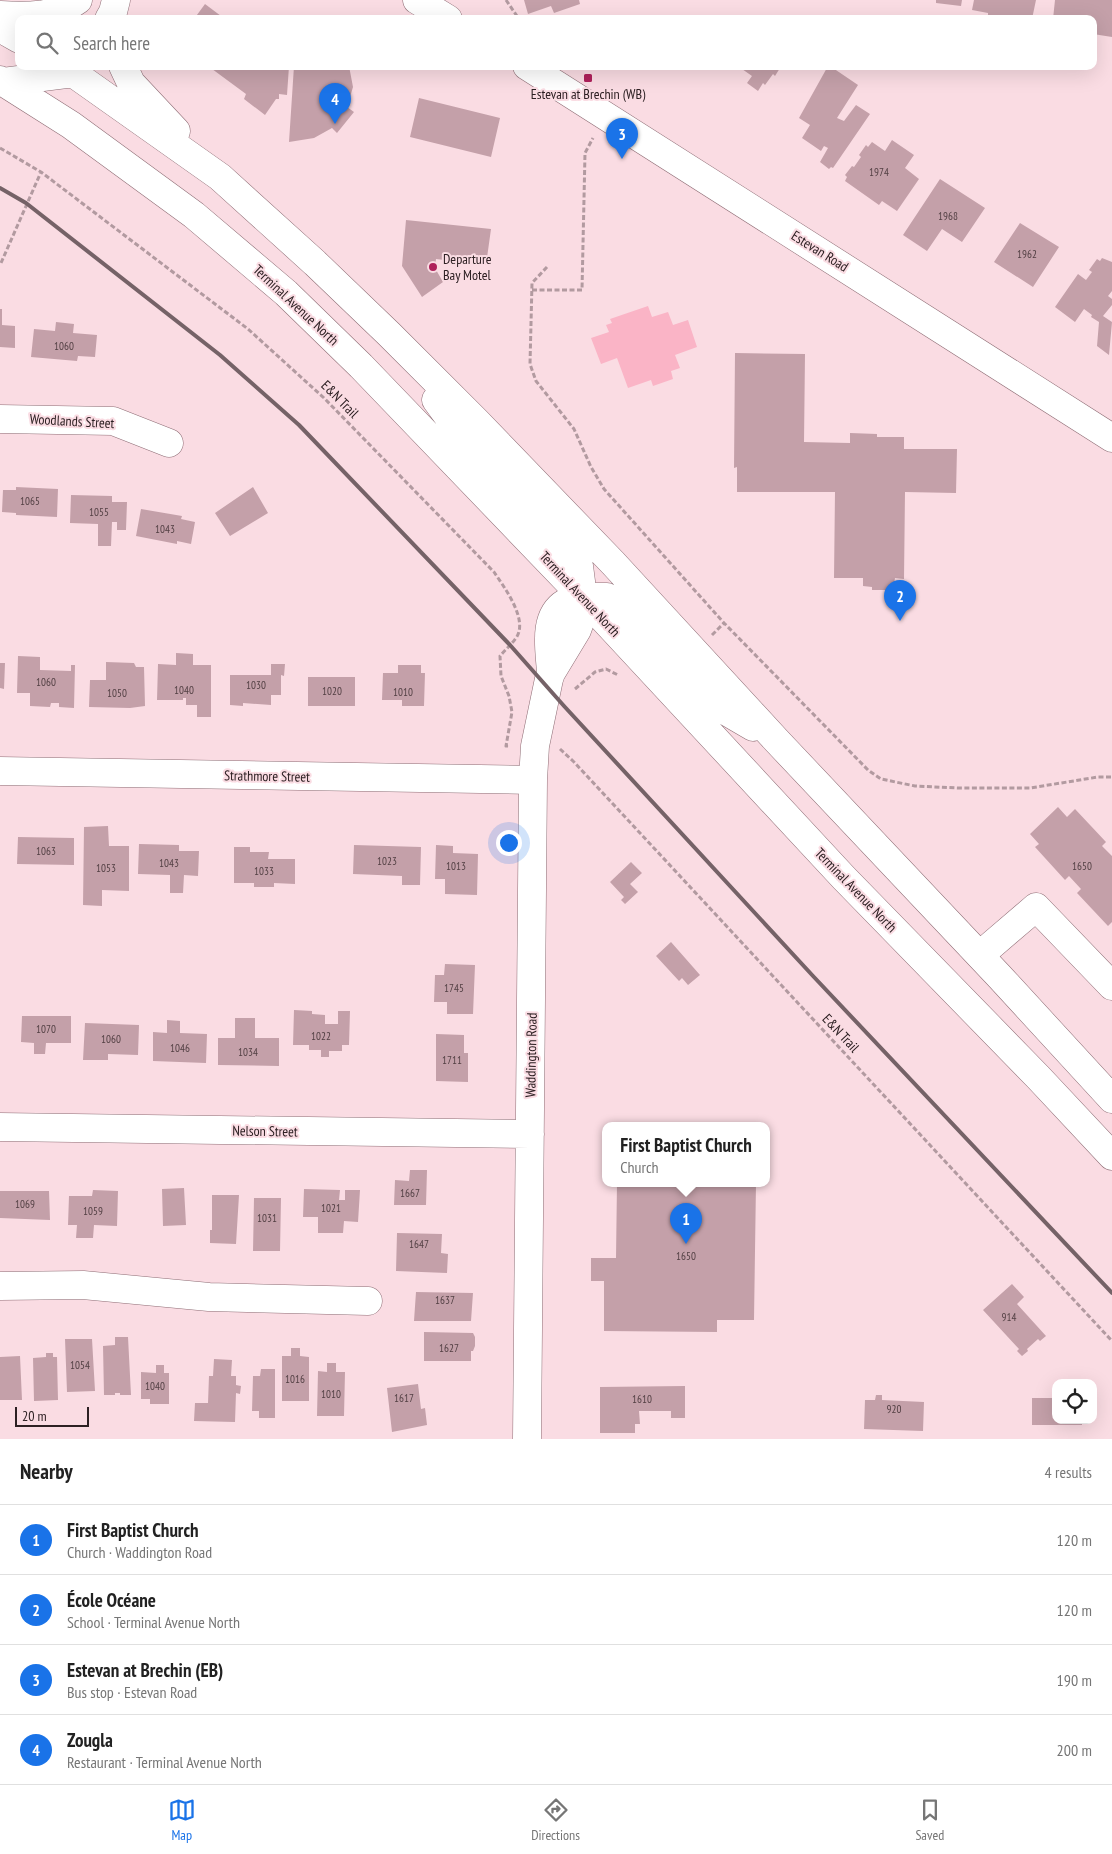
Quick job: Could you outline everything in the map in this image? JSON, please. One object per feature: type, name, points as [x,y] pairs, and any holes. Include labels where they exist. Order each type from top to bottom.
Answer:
[{"type":"main road","points":[[35,15],[66,8],[78,0]]},
{"type":"main road","points":[[418,0],[442,15]]},
{"type":"main road","points":[[0,15],[15,16]]},
{"type":"main road","points":[[0,28],[15,37]]},
{"type":"main road","points":[[2,81],[61,70]]},
{"type":"main road","points":[[75,70],[220,177]]},
{"type":"main road","points":[[125,70],[131,83],[220,177],[315,263],[476,420],[613,563],[777,741],[980,955],[1112,1099]]},
{"type":"main road","name":"Estevan Road","points":[[532,70],[1112,438]]},
{"type":"main road","name":"Terminal Avenue North","points":[[2,81],[71,125],[194,215],[286,294],[361,366],[583,597],[844,878],[1025,1063],[1112,1156]]},
{"type":"main road","name":"Waddington Road","points":[[389,334],[461,434],[563,544],[579,566],[583,597],[582,616],[551,673],[535,746],[533,780],[528,1439]]},
{"type":"main road","name":"Woodlands Street","points":[[0,418],[113,421],[170,443]]},
{"type":"main road","points":[[583,597],[607,597],[632,613],[718,706],[777,741]]},
{"type":"main road","name":"Strathmore Street","points":[[0,771],[533,780]]},
{"type":"main road","points":[[980,955],[1036,907],[1112,986]]},
{"type":"main road","name":"Nelson Street","points":[[0,1127],[530,1134]]},
{"type":"main road","points":[[0,1286],[83,1285],[209,1297],[368,1301]]},
{"type":"path","points":[[506,0],[516,15]]},
{"type":"path","points":[[532,290],[582,290],[585,153],[596,133]]},
{"type":"path","name":"E&N Trail","points":[[0,148],[41,172],[248,329],[324,398],[494,572],[512,598],[519,623],[517,637],[500,656],[501,676],[509,696],[512,712],[506,746]]},
{"type":"path","points":[[1,263],[41,172]]},
{"type":"path","points":[[547,267],[532,283],[530,364],[536,381],[574,429],[591,467],[604,489],[724,622],[859,763],[881,778],[915,786],[1030,788],[1098,777],[1112,777]]},
{"type":"path","points":[[708,639],[724,622]]},
{"type":"path","points":[[572,691],[595,672],[606,669],[621,677]]},
{"type":"path","name":"E&N Trail","points":[[557,747],[574,762],[1112,1341]]},
{"type":"shaded area","points":[[648,306],[652,317],[668,312],[673,325],[688,320],[697,347],[675,355],[680,368],[671,371],[673,379],[653,386],[651,380],[628,388],[617,358],[601,364],[591,338],[609,332],[606,325],[612,323],[610,319]]},
{"type":"building","points":[[524,0],[579,0],[580,4],[554,13],[551,6],[528,14]]},
{"type":"building","points":[[936,0],[962,0],[961,6],[936,3]]},
{"type":"building","points":[[974,0],[1036,0],[1033,15],[988,15],[988,13],[972,10]]},
{"type":"building","points":[[1055,0],[1112,0],[1112,37],[1097,35],[1097,15],[1053,15]]},
{"type":"building","points":[[205,4],[220,15],[197,15]]},
{"type":"building","points":[[213,70],[289,70],[287,95],[279,94],[279,99],[276,99],[265,115],[244,99],[246,94]]},
{"type":"building","points":[[294,70],[350,70],[353,87],[347,107],[354,112],[337,133],[332,128],[314,138],[289,142]]},
{"type":"building","points":[[743,70],[779,70],[775,76],[773,74],[765,85],[763,83],[758,91],[747,83],[752,76]]},
{"type":"building","points":[[826,70],[836,70],[858,85],[837,118],[844,121],[856,105],[870,114],[833,168],[829,169],[820,162],[828,148],[824,146],[821,151],[802,138],[810,125],[799,118]]},
{"type":"building","points":[[419,98],[500,118],[491,157],[410,137]]},
{"type":"building","points":[[892,140],[914,155],[905,168],[919,179],[897,211],[882,201],[879,205],[845,181],[847,177],[845,175],[861,157],[859,155],[866,145],[868,147],[872,142],[885,151]]},
{"type":"building","points":[[940,179],[985,208],[962,242],[942,229],[927,251],[903,235]]},
{"type":"building","points":[[406,220],[491,229],[486,265],[436,259],[435,268],[443,282],[422,297],[402,266]]},
{"type":"building","points":[[1020,223],[1059,247],[1033,287],[994,262]]},
{"type":"building","points":[[1102,258],[1112,262],[1112,291],[1108,296],[1112,299],[1112,305],[1103,316],[1112,322],[1109,355],[1097,346],[1099,322],[1091,317],[1092,315],[1084,309],[1075,322],[1055,307],[1078,274],[1086,280],[1092,272],[1089,270],[1097,259],[1100,261]]},
{"type":"building","points":[[0,309],[2,309],[2,325],[15,326],[15,348],[0,347]]},
{"type":"building","points":[[56,322],[74,324],[73,333],[97,335],[95,357],[78,356],[77,361],[31,357],[34,329],[55,331]]},
{"type":"building","points":[[735,353],[805,354],[804,442],[850,443],[850,433],[877,434],[877,437],[904,437],[904,449],[957,449],[956,493],[905,492],[904,579],[895,578],[893,590],[872,590],[872,587],[863,586],[863,578],[834,578],[835,492],[737,492],[737,467],[734,468]]},
{"type":"building","points":[[16,487],[58,489],[57,517],[16,515],[16,513],[2,512],[3,490],[16,490]]},
{"type":"building","points":[[253,487],[268,513],[230,536],[215,513]]},
{"type":"building","points":[[71,495],[112,496],[112,502],[127,502],[126,530],[117,530],[117,522],[112,522],[111,546],[98,546],[98,524],[70,523]]},
{"type":"building","points":[[141,509],[182,516],[181,519],[195,522],[191,544],[177,541],[177,544],[136,536]]},
{"type":"building","points":[[176,653],[193,654],[193,665],[211,665],[211,717],[197,717],[197,705],[186,705],[186,698],[183,698],[183,700],[157,700],[158,664],[176,665]]},
{"type":"building","points":[[18,656],[40,657],[40,670],[71,671],[71,665],[75,665],[74,708],[59,707],[59,703],[51,703],[50,707],[30,706],[30,693],[17,693]]},
{"type":"building","points":[[106,662],[134,663],[136,667],[144,667],[145,706],[130,708],[89,707],[90,680],[106,680]]},
{"type":"building","points":[[0,663],[5,663],[4,689],[0,688]]},
{"type":"building","points":[[271,664],[285,664],[284,676],[281,675],[281,695],[271,695],[271,705],[243,703],[243,706],[230,705],[230,675],[271,675]]},
{"type":"building","points":[[398,665],[421,665],[421,673],[425,673],[424,706],[402,706],[402,700],[382,700],[383,673],[398,673]]},
{"type":"building","points":[[308,677],[355,677],[355,706],[308,706]]},
{"type":"building","points":[[1058,807],[1067,817],[1075,809],[1106,842],[1102,846],[1112,856],[1112,922],[1108,926],[1077,893],[1081,889],[1069,876],[1065,880],[1035,847],[1039,844],[1030,834]]},
{"type":"building","points":[[108,826],[109,846],[129,846],[129,891],[102,890],[102,906],[83,905],[84,827]]},
{"type":"building","points":[[18,837],[74,838],[74,865],[17,864]]},
{"type":"building","points":[[139,844],[179,845],[179,851],[199,851],[198,876],[184,875],[183,893],[170,893],[170,875],[138,874]]},
{"type":"building","points":[[354,845],[421,847],[420,885],[402,885],[402,876],[353,874]]},
{"type":"building","points":[[436,845],[453,846],[453,853],[478,854],[477,895],[445,894],[445,879],[435,879]]},
{"type":"building","points":[[234,847],[250,847],[250,852],[269,852],[268,859],[295,859],[295,884],[274,883],[274,887],[254,887],[254,883],[234,883]]},
{"type":"building","points":[[631,862],[642,873],[630,884],[638,892],[625,904],[621,900],[624,897],[610,882]]},
{"type":"building","points":[[671,942],[700,975],[688,985],[682,978],[679,981],[656,956]]},
{"type":"building","points":[[445,964],[475,965],[473,1014],[447,1014],[447,1002],[434,1002],[435,975],[444,975]]},
{"type":"building","points":[[294,1010],[312,1011],[312,1014],[325,1015],[325,1024],[338,1024],[338,1011],[350,1011],[349,1045],[342,1045],[342,1051],[329,1051],[329,1057],[321,1057],[321,1050],[309,1050],[309,1045],[293,1045]]},
{"type":"building","points":[[22,1016],[71,1016],[71,1043],[46,1043],[45,1054],[34,1054],[34,1043],[21,1042]]},
{"type":"building","points":[[235,1018],[255,1018],[255,1038],[279,1038],[279,1066],[218,1065],[218,1038],[235,1038]]},
{"type":"building","points":[[167,1020],[180,1021],[180,1033],[207,1034],[206,1063],[153,1061],[153,1032],[167,1033]]},
{"type":"building","points":[[85,1023],[139,1025],[138,1055],[108,1054],[108,1060],[83,1060]]},
{"type":"building","points":[[436,1034],[464,1035],[464,1053],[468,1053],[468,1082],[436,1081]]},
{"type":"building","points":[[410,1170],[427,1170],[426,1205],[394,1205],[395,1180],[409,1181]]},
{"type":"building","points":[[617,1187],[756,1187],[754,1320],[717,1320],[717,1332],[604,1331],[604,1281],[591,1281],[591,1258],[616,1258]]},
{"type":"building","points":[[184,1188],[186,1225],[163,1226],[162,1189]]},
{"type":"building","points":[[304,1189],[340,1190],[339,1200],[345,1200],[345,1190],[360,1190],[358,1222],[344,1221],[343,1233],[318,1233],[318,1217],[303,1217]]},
{"type":"building","points":[[93,1190],[118,1191],[117,1226],[94,1225],[93,1238],[76,1238],[77,1225],[68,1225],[69,1196],[92,1196]]},
{"type":"building","points":[[0,1191],[49,1191],[50,1220],[0,1218]]},
{"type":"building","points":[[212,1195],[239,1195],[236,1244],[210,1243]]},
{"type":"building","points":[[254,1198],[281,1198],[280,1251],[253,1251]]},
{"type":"building","points":[[397,1233],[442,1234],[441,1253],[448,1254],[447,1273],[396,1271]]},
{"type":"building","points":[[1012,1284],[1024,1297],[1017,1304],[1046,1336],[1040,1341],[1038,1339],[1022,1356],[1017,1351],[1019,1349],[983,1310]]},
{"type":"building","points":[[416,1292],[473,1293],[471,1321],[414,1321]]},
{"type":"building","points":[[424,1332],[473,1333],[475,1346],[473,1351],[471,1351],[471,1361],[424,1361]]},
{"type":"building","points":[[115,1337],[128,1337],[131,1395],[115,1393],[115,1395],[104,1395],[103,1346],[115,1345]]},
{"type":"building","points":[[65,1339],[92,1339],[95,1391],[67,1392]]},
{"type":"building","points":[[291,1348],[300,1348],[300,1356],[309,1357],[309,1401],[282,1401],[282,1356],[291,1356]]},
{"type":"building","points":[[46,1353],[53,1353],[53,1357],[57,1357],[58,1400],[34,1401],[33,1358],[46,1357]]},
{"type":"building","points":[[20,1356],[22,1400],[0,1400],[0,1357]]},
{"type":"building","points":[[214,1359],[232,1360],[231,1376],[236,1376],[236,1385],[241,1386],[240,1394],[236,1393],[235,1422],[194,1421],[195,1403],[208,1403],[209,1376],[213,1376]]},
{"type":"building","points":[[327,1363],[336,1363],[336,1372],[345,1372],[344,1416],[317,1416],[318,1371],[327,1372]]},
{"type":"building","points":[[156,1365],[164,1365],[164,1373],[169,1373],[169,1404],[150,1404],[150,1399],[141,1399],[141,1372],[156,1373]]},
{"type":"building","points":[[261,1369],[275,1369],[275,1418],[259,1418],[259,1411],[252,1411],[253,1376],[260,1376]]},
{"type":"building","points":[[418,1384],[421,1409],[425,1408],[427,1425],[392,1432],[387,1388]]},
{"type":"building","points":[[685,1386],[685,1418],[671,1418],[671,1411],[639,1411],[640,1424],[635,1424],[635,1433],[600,1433],[600,1387]]},
{"type":"building","points":[[876,1395],[882,1395],[882,1400],[924,1402],[923,1431],[864,1429],[865,1400],[875,1400]]},
{"type":"building","points":[[1032,1398],[1052,1398],[1052,1424],[1082,1424],[1082,1425],[1032,1425]]},
{"type":"railway","points":[[0,188],[26,203],[220,355],[299,425],[510,645],[813,976],[1112,1293]]},
{"type":"place","name":"Estevan at Brechin (WB)","points":[[588,78]]},
{"type":"place","name":"Zougla","points":[[335,124]]},
{"type":"place","name":"Estevan at Brechin (EB)","points":[[622,159]]},
{"type":"place","name":"Departure Bay Motel","points":[[433,267]]},
{"type":"place","name":"École Océane","points":[[900,621]]},
{"type":"place","name":"First Baptist Church","points":[[686,1244]]}]
